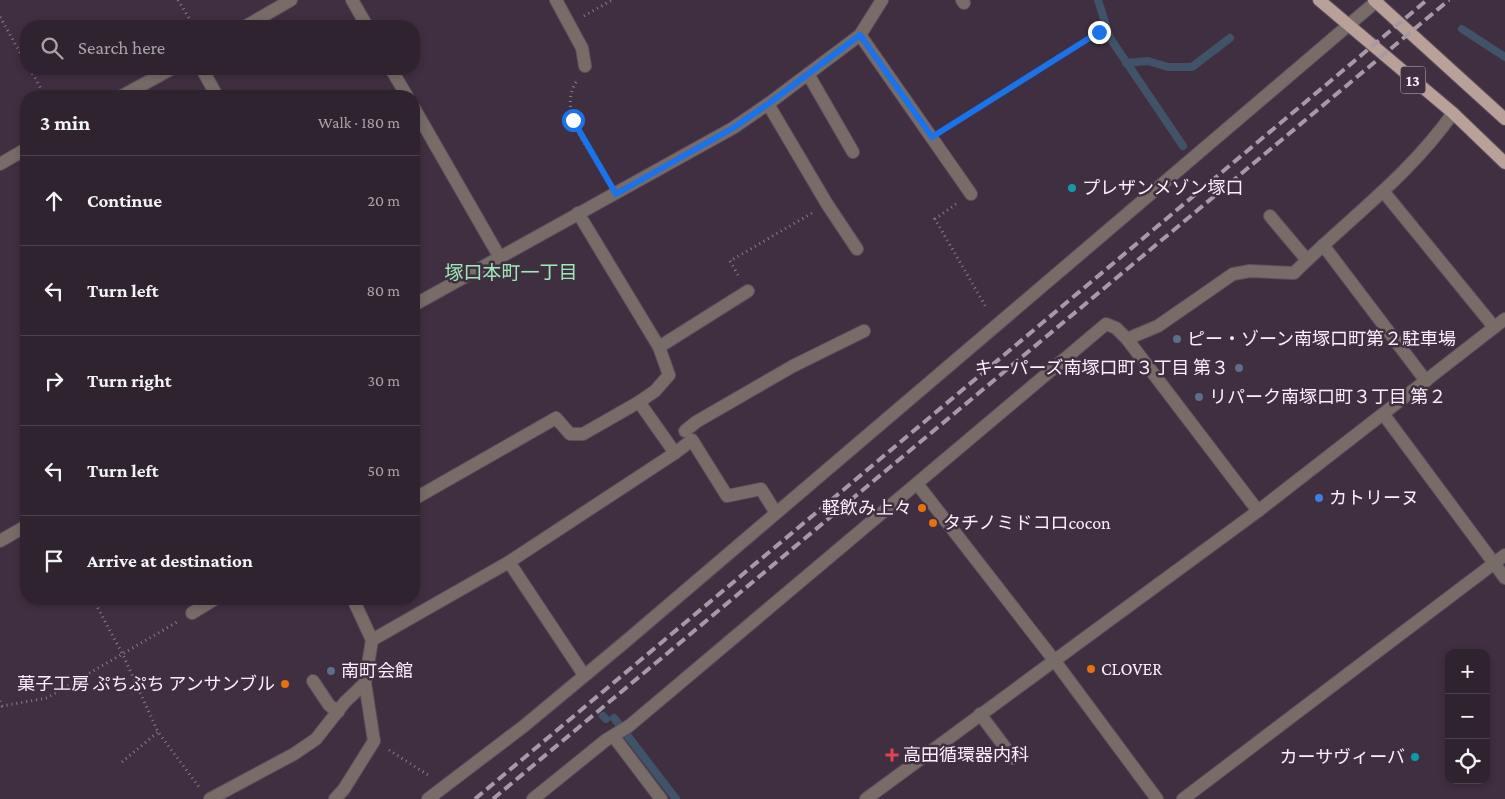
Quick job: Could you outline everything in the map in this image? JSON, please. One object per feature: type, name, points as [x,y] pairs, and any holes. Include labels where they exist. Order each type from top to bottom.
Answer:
[{"type":"main road","name":"13","points":[[1319,0],[1453,113],[1505,163]]},
{"type":"main road","name":"13","points":[[1376,0],[1505,119]]},
{"type":"street","points":[[256,20],[291,0]]},
{"type":"street","points":[[352,0],[364,20]]},
{"type":"street","points":[[556,0],[582,48],[585,66]]},
{"type":"street","points":[[420,302],[499,256],[700,147],[768,104],[860,35],[882,0]]},
{"type":"street","points":[[428,799],[524,726],[1376,0]]},
{"type":"street","points":[[860,35],[970,194]]},
{"type":"street","points":[[808,74],[853,152]]},
{"type":"street","points":[[133,90],[161,75]]},
{"type":"street","points":[[205,75],[213,90]]},
{"type":"street","points":[[395,75],[403,90]]},
{"type":"street","points":[[768,104],[856,249]]},
{"type":"street","points":[[1127,339],[1158,326],[1233,274],[1250,272],[1294,273],[1383,191],[1441,130],[1453,113]]},
{"type":"street","points":[[420,118],[499,256]]},
{"type":"street","points":[[0,164],[20,154]]},
{"type":"street","points":[[1383,191],[1494,327]]},
{"type":"street","points":[[420,496],[556,418],[570,434],[583,434],[639,402],[655,391],[669,375],[658,347],[578,213]]},
{"type":"street","points":[[1270,216],[1307,260]]},
{"type":"street","points":[[1324,245],[1426,381]]},
{"type":"street","points":[[658,347],[748,290]]},
{"type":"street","points":[[866,799],[1258,511],[1384,415],[1505,319]]},
{"type":"street","points":[[533,799],[606,740],[622,731],[918,485],[1106,324],[1116,328],[1127,339],[1258,511]]},
{"type":"street","points":[[685,431],[696,422],[777,375],[864,331]]},
{"type":"street","points":[[639,402],[675,453]]},
{"type":"street","points":[[1384,415],[1505,578]]},
{"type":"street","points":[[372,640],[510,562],[692,440],[727,496],[761,489],[776,512]]},
{"type":"street","points":[[918,485],[1054,660],[1157,799]]},
{"type":"street","points":[[0,541],[20,529]]},
{"type":"street","points":[[1183,799],[1505,555]]},
{"type":"street","points":[[510,562],[584,675]]},
{"type":"street","points":[[192,613],[205,605]]},
{"type":"street","points":[[335,799],[374,741],[365,684],[372,640],[357,605]]},
{"type":"street","points":[[313,681],[329,705],[338,712]]},
{"type":"street","points":[[207,795],[294,754],[316,739],[345,702],[365,684]]},
{"type":"street","points":[[980,714],[1013,758]]},
{"type":"street","points":[[622,731],[661,799]]},
{"type":"path","points":[[178,0],[190,20]]},
{"type":"path","points":[[570,25],[612,0]]},
{"type":"path","points":[[0,17],[20,52]]},
{"type":"path","points":[[932,137],[1099,32]]},
{"type":"path","points":[[585,66],[569,95],[570,112],[616,194]]},
{"type":"path","points":[[33,75],[42,90]]},
{"type":"path","points":[[970,194],[935,219],[989,314]]},
{"type":"path","points":[[748,290],[730,261],[827,204]]},
{"type":"path","points":[[96,605],[123,655],[158,732],[207,795]]},
{"type":"path","points":[[0,701],[2,706],[46,698],[123,655],[192,613]]},
{"type":"path","points":[[122,762],[158,732]]},
{"type":"path","points":[[374,741],[431,776]]},
{"type":"waterway","points":[[1098,0],[1110,38],[1183,146]]},
{"type":"waterway","points":[[1462,29],[1505,57]]},
{"type":"waterway","points":[[1126,63],[1148,61],[1168,67],[1192,67],[1230,38]]},
{"type":"waterway","points":[[603,716],[606,719]]},
{"type":"waterway","points":[[614,718],[676,799]]},
{"type":"railway","points":[[475,799],[1427,0]]},
{"type":"railway","points":[[493,799],[1449,0]]},
{"type":"place","name":"プレザンメゾン塚口","points":[[1072,188]]},
{"type":"place","name":"ピー・ゾーン南塚口町第２駐車場","points":[[1177,339]]},
{"type":"place","name":"キーパーズ南塚口町３丁目 第３","points":[[1239,368]]},
{"type":"place","name":"リパーク南塚口町３丁目 第２","points":[[1199,397]]},
{"type":"place","name":"カトリーヌ","points":[[1319,498]]},
{"type":"place","name":"軽飲み上々","points":[[922,508]]},
{"type":"place","name":"タチノミドコロcocon","points":[[933,523]]},
{"type":"place","name":"CLOVER","points":[[1091,669]]},
{"type":"place","name":"南町会館","points":[[331,671]]},
{"type":"place","name":"菓子工房 ぷちぷち アンサンブル","points":[[285,684]]},
{"type":"place","name":"高田循環器内科","points":[[892,755]]},
{"type":"place","name":"カーサヴィーバ","points":[[1415,757]]},
{"type":"district","name":"塚口本町一丁目","points":[[511,272]]},
{"type":"route","points":[[573,120],[616,194],[733,128],[860,35],[932,137],[1099,32]]}]
